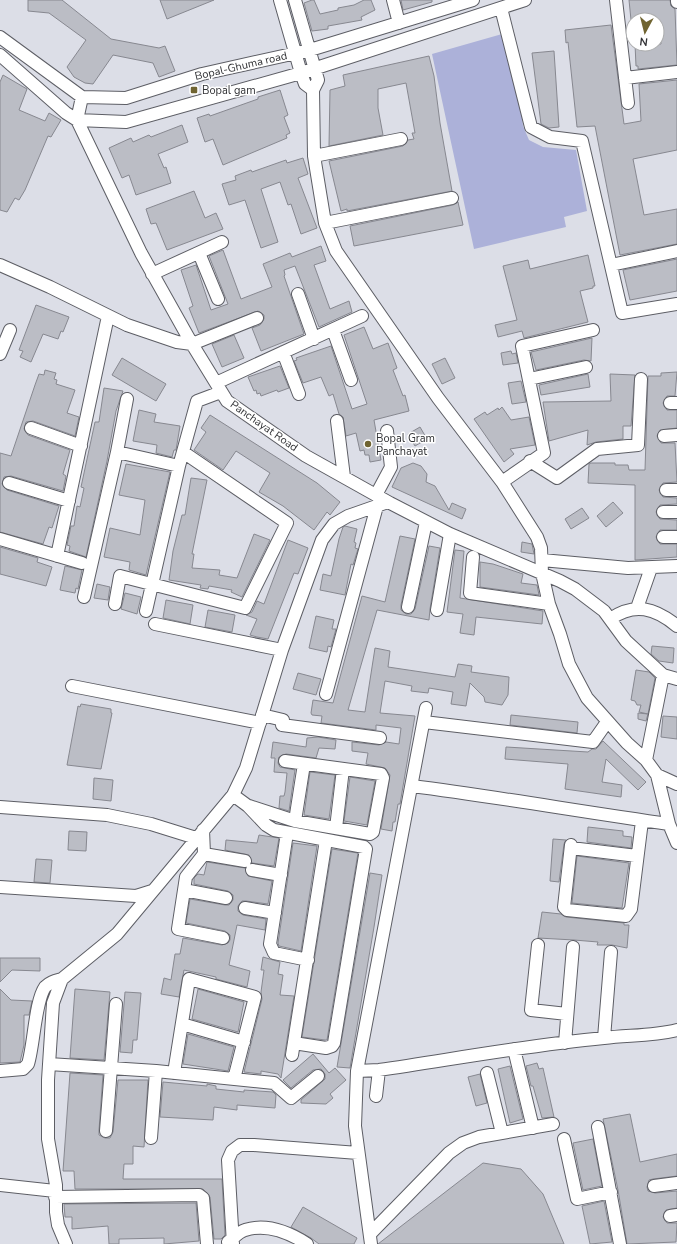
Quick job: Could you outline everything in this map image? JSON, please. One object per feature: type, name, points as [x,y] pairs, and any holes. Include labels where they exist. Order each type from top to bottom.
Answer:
[{"type":"street","points":[[280,0],[305,84],[313,90]]},
{"type":"street","points":[[295,0],[318,80],[313,90],[314,156],[325,223],[336,251],[378,314],[438,398],[502,482],[537,537],[541,548],[542,573],[549,604],[569,664],[587,698],[607,722],[646,760],[657,775],[669,824],[677,843]]},
{"type":"street","points":[[393,0],[399,23]]},
{"type":"street","name":"Bopal-Ghuma road","points":[[82,97],[126,98],[202,74],[310,50],[473,0]]},
{"type":"street","points":[[0,55],[66,113],[77,120],[126,122],[316,69],[525,0]]},
{"type":"street","points":[[616,0],[628,103]]},
{"type":"street","points":[[501,8],[531,127],[550,138],[582,141],[622,313],[677,304]]},
{"type":"street","points":[[0,37],[82,97],[77,120]]},
{"type":"street","points":[[625,78],[677,72]]},
{"type":"street","name":"Panchayat Road","points":[[77,120],[152,274],[227,401],[306,456],[344,477],[380,501],[450,534],[542,573],[575,589],[604,611],[626,641],[663,675]]},
{"type":"street","points":[[314,156],[401,139]]},
{"type":"street","points":[[325,223],[452,198]]},
{"type":"street","points":[[152,274],[222,242]]},
{"type":"street","points":[[611,265],[677,251]]},
{"type":"street","points":[[199,253],[218,299]]},
{"type":"street","points":[[0,265],[50,287],[108,316],[158,336],[192,344],[257,318]]},
{"type":"street","points":[[298,294],[314,338]]},
{"type":"street","points":[[57,556],[108,316]]},
{"type":"street","points":[[146,611],[179,466],[197,401],[218,387],[284,352],[362,316]]},
{"type":"street","points":[[0,354],[10,330]]},
{"type":"street","points":[[333,330],[351,380]]},
{"type":"street","points":[[502,482],[530,461],[544,453],[522,346],[593,330]]},
{"type":"street","points":[[284,352],[299,394]]},
{"type":"street","points":[[529,379],[586,368]]},
{"type":"street","points":[[530,461],[557,478],[598,449],[638,445],[641,379]]},
{"type":"street","points":[[84,597],[128,399]]},
{"type":"street","points":[[337,421],[344,477]]},
{"type":"street","points":[[31,428],[81,446]]},
{"type":"street","points":[[326,694],[380,501],[391,467],[387,431]]},
{"type":"street","points":[[664,436],[677,435]]},
{"type":"street","points":[[117,452],[179,466]]},
{"type":"street","points":[[115,604],[120,576],[245,608],[287,523],[183,452]]},
{"type":"street","points":[[9,483],[69,501]]},
{"type":"street","points":[[0,1070],[23,1069],[28,1064],[40,999],[44,988],[51,982],[62,979],[117,934],[199,834],[233,796],[246,768],[282,650],[322,540],[334,524],[380,501]]},
{"type":"street","points":[[662,512],[677,512]]},
{"type":"street","points":[[408,607],[426,522]]},
{"type":"street","points":[[438,610],[450,534]]},
{"type":"street","points":[[663,537],[677,537]]},
{"type":"street","points":[[0,539],[82,563]]},
{"type":"street","points":[[473,557],[470,593],[549,604]]},
{"type":"street","points":[[542,560],[590,565],[651,568],[677,566]]},
{"type":"street","points":[[637,608],[651,568]]},
{"type":"street","points":[[610,619],[619,613],[637,608],[662,614],[677,626]]},
{"type":"street","points":[[156,624],[282,650]]},
{"type":"street","points":[[646,760],[663,675],[677,679]]},
{"type":"street","points":[[72,686],[261,719],[283,720],[282,725],[380,738]]},
{"type":"street","points":[[371,1239],[355,1126],[357,1071],[426,708]]},
{"type":"street","points":[[424,722],[593,742],[607,722]]},
{"type":"street","points":[[248,806],[295,821],[370,834],[373,832],[383,778],[382,774],[285,761]]},
{"type":"street","points":[[295,821],[304,764]]},
{"type":"street","points":[[336,828],[343,769]]},
{"type":"street","points":[[657,775],[677,784]]},
{"type":"street","points":[[412,786],[476,794],[669,824]]},
{"type":"street","points":[[233,796],[248,806],[270,828],[287,834],[364,847],[366,851],[334,1043],[332,1046],[326,1048],[294,1043]]},
{"type":"street","points":[[0,807],[107,815],[199,834]]},
{"type":"street","points":[[637,856],[571,847],[564,907],[567,910],[626,916],[629,919],[642,821]]},
{"type":"street","points":[[199,834],[204,854]]},
{"type":"street","points":[[287,834],[270,944],[271,949],[279,955],[308,960]]},
{"type":"street","points":[[292,1055],[326,840]]},
{"type":"street","points":[[204,854],[281,875]]},
{"type":"street","points":[[204,854],[186,877],[178,929],[223,938]]},
{"type":"street","points":[[0,886],[136,896],[152,891]]},
{"type":"street","points":[[184,890],[226,898]]},
{"type":"street","points":[[245,908],[275,913]]},
{"type":"street","points":[[538,945],[531,1010],[568,1014]]},
{"type":"street","points":[[565,1043],[573,947]]},
{"type":"street","points":[[604,1038],[611,952]]},
{"type":"street","points":[[62,979],[53,1003],[49,1064],[48,1139],[58,1226],[66,1244]]},
{"type":"street","points":[[174,1073],[189,979],[255,997],[234,1079]]},
{"type":"street","points":[[106,1131],[116,1004]]},
{"type":"street","points":[[182,1024],[244,1042]]},
{"type":"street","points":[[357,1071],[379,1070],[514,1049],[604,1038],[660,1034],[677,1030]]},
{"type":"street","points":[[514,1049],[533,1128]]},
{"type":"street","points":[[49,1064],[156,1071],[274,1083],[291,1098],[318,1076]]},
{"type":"street","points":[[376,1096],[379,1070]]},
{"type":"street","points":[[152,1138],[156,1071]]},
{"type":"street","points":[[487,1073],[502,1133]]},
{"type":"street","points":[[371,1239],[449,1154],[463,1143],[479,1137],[553,1124]]},
{"type":"street","points":[[598,1127],[620,1244]]},
{"type":"street","points":[[564,1139],[577,1199],[611,1192]]},
{"type":"street","points":[[230,1242],[228,1160],[232,1151],[240,1145],[358,1153]]},
{"type":"street","points":[[654,1186],[677,1182]]},
{"type":"street","points":[[0,1185],[55,1194],[198,1195],[203,1198],[207,1244]]},
{"type":"street","points":[[230,1242],[246,1230],[271,1229],[285,1232],[307,1244]]},
{"type":"shaded area","points":[[513,31],[523,126],[529,140],[543,147],[576,150],[587,211],[564,217],[566,227],[474,249],[432,54]]},
{"type":"building","points":[[28,0],[62,0],[111,39],[159,48],[165,46],[175,71],[159,77],[153,63],[113,55],[93,84],[85,83],[74,77],[67,67],[86,40],[49,13],[28,11]]},
{"type":"building","points":[[160,0],[214,0],[167,19]]},
{"type":"building","points":[[314,0],[320,14],[354,5],[364,0],[371,0],[375,10],[361,17],[362,20],[328,26],[328,29],[312,31],[304,3]]},
{"type":"building","points":[[401,0],[432,0],[432,2],[403,10]]},
{"type":"building","points":[[629,0],[670,0],[671,6],[675,9],[677,65],[638,69],[638,66],[636,66],[635,52],[665,52],[665,12],[630,12]]},
{"type":"building","points":[[611,25],[624,124],[641,121],[639,84],[677,80],[677,150],[633,159],[644,215],[677,209],[677,244],[620,255],[595,126],[577,127],[568,42],[566,43],[565,30]]},
{"type":"building","points":[[554,51],[559,127],[549,128],[541,124],[532,53]]},
{"type":"building","points":[[429,56],[434,76],[440,123],[452,191],[341,211],[329,161],[403,146],[408,140],[414,139],[412,133],[415,133],[406,83],[378,89],[378,108],[383,135],[329,146],[330,90],[345,86],[343,75]]},
{"type":"building","points":[[3,75],[27,89],[19,110],[45,121],[49,113],[61,120],[51,137],[48,136],[25,190],[19,200],[15,198],[7,212],[0,210],[0,82]]},
{"type":"building","points":[[280,90],[288,115],[284,117],[290,133],[286,135],[287,138],[223,165],[213,139],[205,142],[197,118],[209,114],[210,116]]},
{"type":"building","points":[[182,125],[188,142],[158,154],[164,168],[166,167],[171,183],[136,195],[129,175],[122,178],[109,148],[131,138],[133,142],[149,135],[151,137]]},
{"type":"building","points":[[303,158],[308,174],[298,178],[317,228],[301,234],[291,204],[288,205],[280,182],[261,189],[278,242],[261,248],[245,200],[229,205],[222,184],[236,180],[235,176],[251,170],[252,172],[286,160],[287,163]]},
{"type":"building","points":[[194,191],[205,218],[216,213],[223,229],[167,250],[156,223],[151,224],[146,209]]},
{"type":"building","points":[[458,202],[463,225],[354,246],[350,226],[453,205]]},
{"type":"building","points":[[321,246],[326,261],[314,265],[330,309],[349,301],[352,312],[319,327],[295,266],[284,270],[284,276],[304,334],[261,351],[252,328],[260,325],[264,319],[264,315],[258,311],[199,333],[189,308],[193,306],[181,270],[196,265],[211,310],[228,304],[209,256],[223,250],[241,299],[272,287],[263,264],[290,253],[292,257]]},
{"type":"building","points":[[588,255],[595,286],[593,286],[593,288],[580,291],[588,322],[524,338],[522,331],[498,337],[495,325],[517,320],[503,266],[528,260],[530,269]]},
{"type":"building","points":[[677,259],[677,291],[630,300],[623,270]]},
{"type":"building","points":[[36,305],[69,317],[63,332],[61,331],[58,339],[43,334],[31,362],[20,357],[23,351],[19,350]]},
{"type":"building","points":[[364,327],[373,349],[388,343],[397,368],[393,370],[403,396],[405,395],[409,411],[374,420],[381,460],[370,462],[369,455],[365,455],[364,450],[360,451],[356,433],[346,436],[343,417],[339,414],[333,394],[329,396],[321,377],[303,383],[294,361],[297,360],[296,358],[331,346],[352,409],[367,404],[344,335]]},
{"type":"building","points":[[234,335],[244,358],[222,367],[212,344]]},
{"type":"building","points":[[592,338],[591,361],[584,360],[536,370],[531,352]]},
{"type":"building","points":[[511,351],[512,354],[516,353],[518,363],[503,365],[501,353]]},
{"type":"building","points":[[122,358],[166,384],[156,401],[112,375]]},
{"type":"building","points":[[445,358],[455,378],[442,384],[432,364]]},
{"type":"building","points":[[280,366],[289,388],[278,392],[277,390],[261,396],[260,393],[257,394],[256,390],[254,391],[248,377]]},
{"type":"building","points":[[45,370],[56,373],[54,379],[57,380],[56,384],[75,390],[67,413],[79,417],[75,436],[33,421],[26,422],[24,429],[28,435],[70,450],[63,474],[66,476],[63,491],[11,476],[4,477],[2,484],[7,490],[59,506],[52,528],[49,527],[43,544],[0,532],[0,453],[11,456],[39,374],[44,375]]},
{"type":"building","points":[[677,372],[675,396],[667,396],[663,403],[667,410],[677,410],[677,428],[660,430],[657,436],[661,443],[675,443],[677,482],[663,483],[659,490],[663,497],[677,498],[677,504],[660,505],[656,512],[660,519],[677,520],[677,530],[660,530],[656,537],[660,544],[677,544],[677,557],[635,560],[635,485],[588,483],[589,464],[615,463],[615,465],[628,465],[629,470],[645,470],[648,376],[661,376],[661,373]]},
{"type":"building","points":[[588,374],[590,387],[541,395],[539,385]]},
{"type":"building","points":[[610,374],[635,375],[631,426],[623,426],[623,439],[596,442],[587,445],[588,430],[549,441],[543,402],[611,401]]},
{"type":"building","points":[[521,381],[526,402],[512,404],[508,383]]},
{"type":"building","points":[[104,388],[123,391],[116,411],[107,461],[86,557],[69,551],[70,546],[67,545],[71,526],[74,526],[77,506],[80,507],[84,488],[81,487],[95,422],[99,422]]},
{"type":"building","points":[[502,407],[511,420],[529,417],[535,445],[510,449],[514,454],[504,462],[474,419],[485,412],[487,415],[498,408],[499,410]]},
{"type":"building","points":[[139,410],[156,414],[154,422],[180,426],[176,450],[174,450],[172,457],[156,453],[157,445],[133,441]]},
{"type":"building","points":[[210,415],[317,483],[340,502],[330,515],[327,512],[314,530],[283,506],[259,492],[270,473],[236,451],[223,470],[194,450],[206,432],[201,428]]},
{"type":"building","points":[[420,427],[427,439],[415,446],[408,434]]},
{"type":"building","points":[[413,463],[421,466],[427,474],[426,482],[435,486],[449,510],[452,503],[466,509],[462,519],[392,487],[401,468]]},
{"type":"building","points":[[126,464],[170,472],[146,575],[129,570],[130,562],[104,557],[110,528],[140,535],[145,500],[119,495]]},
{"type":"building","points":[[191,478],[207,480],[192,554],[194,554],[192,568],[220,570],[219,575],[237,578],[254,534],[270,540],[242,597],[231,592],[232,590],[209,586],[208,589],[200,588],[201,585],[169,580],[173,551],[182,515],[185,515]]},
{"type":"building","points":[[613,502],[623,513],[606,527],[597,516]]},
{"type":"building","points":[[582,508],[589,518],[571,529],[565,519]]},
{"type":"building","points":[[345,526],[357,529],[354,542],[356,543],[355,548],[358,549],[353,565],[351,564],[345,595],[320,590],[323,574],[331,576],[339,539],[343,527]]},
{"type":"building","points":[[400,536],[415,539],[401,605],[401,610],[406,614],[411,614],[415,609],[429,546],[440,548],[429,620],[377,610],[348,710],[365,712],[375,648],[390,651],[388,667],[455,677],[458,664],[472,666],[471,672],[509,677],[508,695],[502,705],[485,702],[484,697],[470,683],[466,706],[451,704],[453,692],[429,688],[428,693],[411,691],[412,686],[385,681],[380,713],[415,716],[400,804],[398,804],[392,831],[381,829],[390,775],[385,768],[366,764],[368,753],[352,751],[352,742],[379,745],[386,742],[399,744],[401,728],[376,725],[376,730],[321,723],[322,716],[312,715],[311,713],[313,700],[333,703],[362,596],[385,602]]},
{"type":"building","points":[[288,540],[308,548],[298,574],[294,573],[268,639],[250,635],[257,619],[246,615],[252,612],[257,601],[264,604]]},
{"type":"building","points":[[522,542],[532,544],[534,554],[521,552]]},
{"type":"building","points":[[0,547],[38,558],[37,562],[52,567],[46,586],[0,574]]},
{"type":"building","points":[[455,550],[464,551],[460,598],[543,611],[542,624],[476,617],[474,635],[460,633],[463,614],[447,612]]},
{"type":"building","points":[[480,562],[493,564],[523,574],[521,583],[537,585],[539,595],[480,587]]},
{"type":"building","points":[[65,566],[82,570],[78,589],[76,588],[75,593],[60,590]]},
{"type":"building","points":[[97,584],[110,587],[108,600],[94,598]]},
{"type":"building","points":[[125,593],[141,597],[137,614],[121,609]]},
{"type":"building","points":[[166,600],[193,605],[190,624],[163,618]]},
{"type":"building","points":[[208,610],[235,615],[232,632],[205,627]]},
{"type":"building","points":[[316,616],[334,620],[332,629],[336,629],[331,647],[328,646],[327,652],[309,648]]},
{"type":"building","points":[[652,646],[674,648],[673,663],[659,661],[651,654]]},
{"type":"building","points":[[636,670],[649,672],[655,678],[648,714],[639,712],[641,705],[637,705],[635,701],[631,700]]},
{"type":"building","points":[[298,673],[321,679],[316,695],[293,689]]},
{"type":"building","points":[[81,704],[111,709],[112,713],[101,769],[67,765],[78,706],[80,707]]},
{"type":"building","points":[[638,713],[648,714],[646,721],[638,719]]},
{"type":"building","points":[[511,715],[578,722],[577,733],[510,725]]},
{"type":"building","points":[[663,716],[677,717],[677,739],[661,737]]},
{"type":"building","points":[[318,737],[336,740],[335,749],[319,748],[316,758],[286,754],[279,757],[278,763],[280,767],[295,770],[289,811],[279,808],[280,796],[284,796],[285,792],[287,773],[274,772],[275,758],[271,758],[273,742],[306,747],[307,738]]},
{"type":"building","points":[[603,741],[646,782],[638,790],[606,759],[602,782],[622,785],[621,797],[565,789],[568,764],[505,759],[506,747],[588,752],[592,749],[596,749]]},
{"type":"building","points":[[310,772],[335,775],[329,819],[304,815]]},
{"type":"building","points":[[350,777],[375,781],[367,825],[344,821]]},
{"type":"building","points":[[94,778],[113,780],[111,801],[93,799]]},
{"type":"building","points":[[588,827],[623,831],[623,836],[632,837],[631,848],[587,842]]},
{"type":"building","points":[[69,831],[87,832],[86,851],[68,850]]},
{"type":"building","points":[[259,835],[279,838],[274,866],[252,863],[249,855],[225,850],[226,840],[257,843]]},
{"type":"building","points":[[553,839],[566,840],[564,844],[559,882],[550,881]]},
{"type":"building","points":[[293,843],[317,846],[301,951],[279,946],[278,943]]},
{"type":"building","points":[[332,849],[358,853],[327,1040],[325,1040],[302,1037]]},
{"type":"building","points":[[577,856],[629,863],[622,908],[572,903]]},
{"type":"building","points":[[36,859],[52,860],[50,883],[34,882]]},
{"type":"building","points":[[207,862],[245,868],[248,876],[272,881],[268,904],[242,901],[238,906],[238,911],[243,915],[266,919],[265,930],[237,925],[229,965],[250,971],[247,987],[216,979],[216,977],[184,970],[179,997],[161,994],[164,978],[171,980],[175,954],[180,954],[183,938],[222,945],[228,943],[230,940],[230,935],[225,931],[186,923],[190,899],[225,905],[229,905],[233,900],[233,895],[228,891],[194,884],[194,878],[198,874],[204,875]]},
{"type":"building","points":[[370,873],[382,875],[374,927],[350,1068],[337,1067]]},
{"type":"building","points":[[542,912],[561,914],[566,917],[624,923],[624,925],[629,925],[627,948],[612,945],[597,945],[598,942],[538,938]]},
{"type":"building","points":[[263,957],[280,962],[278,974],[283,975],[280,995],[294,996],[281,1078],[278,1074],[261,1071],[261,1074],[244,1072],[262,999],[261,992],[264,970],[261,970]]},
{"type":"building","points":[[0,958],[40,958],[40,971],[12,970],[0,982]]},
{"type":"building","points":[[0,989],[11,1000],[32,1001],[29,1015],[24,1015],[24,1045],[20,1062],[0,1063]]},
{"type":"building","points":[[75,989],[110,992],[104,1060],[70,1058]]},
{"type":"building","points":[[198,989],[244,1002],[238,1032],[192,1019]]},
{"type":"building","points":[[125,992],[141,993],[137,1040],[133,1040],[132,1053],[120,1052]]},
{"type":"building","points":[[188,1034],[234,1047],[228,1071],[183,1064]]},
{"type":"building","points":[[313,1054],[329,1073],[335,1068],[346,1080],[330,1094],[333,1098],[326,1104],[301,1103],[301,1100],[325,1079],[325,1074],[321,1069],[313,1070],[291,1088],[283,1080]]},
{"type":"building","points":[[537,1063],[539,1069],[543,1068],[554,1117],[542,1118],[533,1086],[531,1086],[526,1066]]},
{"type":"building","points":[[510,1066],[523,1119],[510,1123],[498,1069]]},
{"type":"building","points":[[70,1073],[103,1075],[99,1135],[105,1138],[110,1138],[113,1132],[118,1080],[148,1080],[144,1147],[133,1146],[133,1164],[124,1164],[123,1179],[222,1179],[225,1235],[221,1239],[214,1239],[210,1197],[203,1189],[75,1189],[74,1171],[63,1171]]},
{"type":"building","points":[[480,1074],[487,1103],[476,1106],[468,1077]]},
{"type":"building","points":[[163,1082],[207,1086],[207,1084],[216,1086],[216,1089],[244,1092],[244,1090],[273,1092],[276,1095],[275,1108],[237,1105],[237,1110],[214,1107],[213,1120],[160,1117]]},
{"type":"building","points":[[630,1114],[640,1162],[677,1154],[677,1176],[649,1180],[647,1187],[648,1191],[655,1193],[677,1191],[677,1208],[666,1210],[663,1217],[667,1223],[677,1223],[676,1242],[627,1244],[618,1190],[603,1119]]},
{"type":"building","points":[[593,1139],[602,1186],[583,1190],[573,1143]]},
{"type":"building","points":[[483,1163],[521,1169],[543,1194],[564,1244],[378,1244]]},
{"type":"building","points":[[604,1201],[612,1242],[590,1244],[582,1206]]},
{"type":"building","points":[[196,1203],[199,1241],[164,1244],[164,1238],[119,1239],[119,1244],[109,1244],[108,1226],[72,1229],[72,1217],[65,1217],[64,1204]]},
{"type":"building","points":[[303,1207],[357,1238],[354,1244],[319,1244],[291,1227]]},
{"type":"place","name":"Bopal gam","points":[[194,90]]},
{"type":"place","name":"Bopal Gram Panchayat","points":[[368,444]]}]
